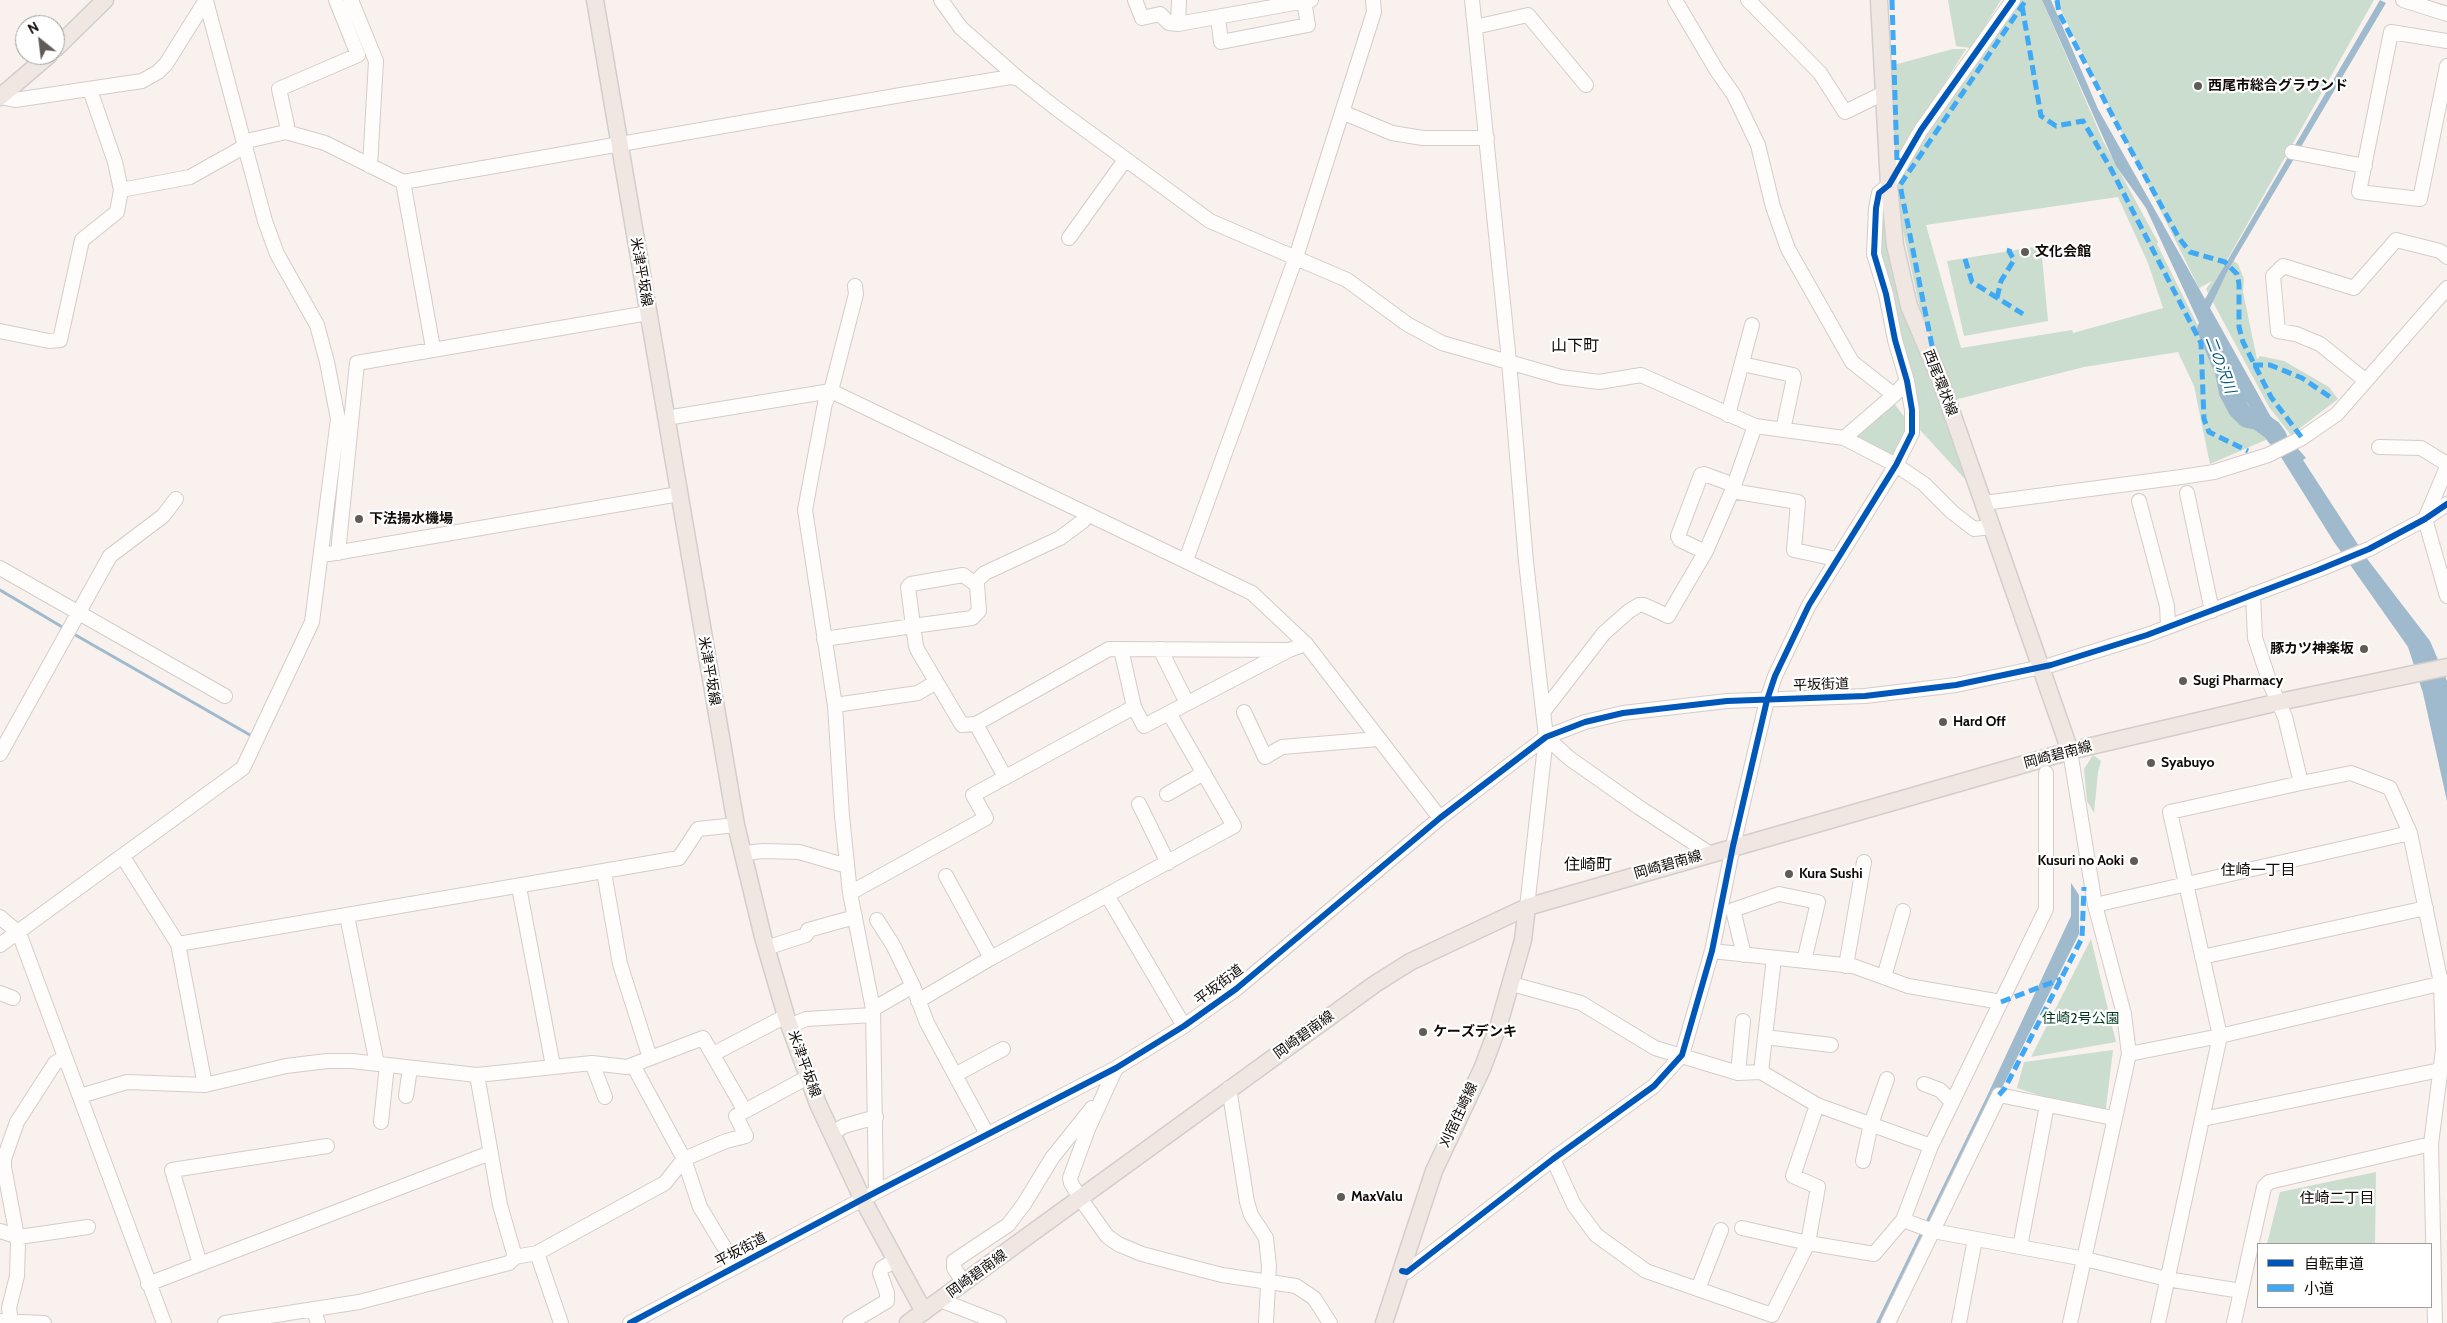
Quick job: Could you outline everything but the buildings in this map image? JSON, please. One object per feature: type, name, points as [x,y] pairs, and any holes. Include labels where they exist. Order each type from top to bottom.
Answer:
[{"type":"main road","points":[[65,39],[105,0]]},
{"type":"main road","name":"米津平坂線","points":[[595,0],[736,825],[766,948],[788,1021],[808,1077],[832,1133],[870,1196],[896,1260],[924,1312]]},
{"type":"main road","name":"西尾環状線","points":[[1879,0],[1889,185],[1895,245],[1909,306],[1992,502],[1990,527],[2070,751]]},
{"type":"main road","points":[[1,97],[38,65]]},
{"type":"main road","name":"岡崎碧南線","points":[[908,1323],[1229,1088],[1375,984],[1410,962],[1527,906],[2070,751],[2279,702],[2447,667]]},
{"type":"main road","name":"刈宿住崎線","points":[[1384,1323],[1434,1171],[1482,1069],[1500,1024],[1523,940],[1527,906]]},
{"type":"street","points":[[1,97],[15,100],[142,81],[158,72],[166,64],[206,0]]},
{"type":"street","points":[[0,945],[234,776],[248,761],[274,700],[309,631],[316,599],[338,419],[327,362],[316,326],[277,254],[265,221],[206,0]]},
{"type":"street","points":[[286,132],[287,124],[279,89],[358,55],[336,0]]},
{"type":"street","points":[[351,0],[376,61],[370,166]]},
{"type":"street","points":[[941,0],[961,28],[1018,79],[1210,221],[1347,280],[1407,324],[1442,343],[1561,377],[1599,382],[1641,375],[1755,426],[1844,438],[1896,466],[1924,484],[1952,512],[1974,530],[1990,527]]},
{"type":"street","points":[[1135,0],[1142,18],[1160,14],[1168,23],[1178,24],[1218,17],[1265,4],[1307,1],[1308,25],[1221,42],[1218,17]]},
{"type":"street","points":[[1178,24],[1179,0]]},
{"type":"street","points":[[1186,560],[1296,257],[1374,12],[1373,0]]},
{"type":"street","points":[[1472,0],[1509,361],[1526,562],[1546,737],[1527,906]]},
{"type":"street","points":[[1675,0],[1717,72],[1734,95],[1758,145],[1773,208],[1788,249],[1852,362],[1894,395]]},
{"type":"street","points":[[1748,0],[1820,74],[1845,112],[1884,93]]},
{"type":"street","points":[[1402,1271],[1407,1272],[1553,1160],[1654,1086],[1682,1055],[1712,951],[1733,846],[1766,700],[1775,676],[1809,605],[1836,559],[1896,466],[1912,433],[1912,410],[1907,381],[1895,340],[1886,294],[1874,254],[1879,193],[1889,185],[1921,130],[2013,0]]},
{"type":"street","points":[[2403,0],[2447,14]]},
{"type":"street","points":[[1475,27],[1528,15],[1586,85]]},
{"type":"street","points":[[2447,41],[2391,32],[2359,192],[2420,199],[2447,66]]},
{"type":"street","points":[[121,190],[190,177],[246,145],[251,140],[286,132],[325,143],[403,182],[619,143],[1010,78],[1018,79]]},
{"type":"street","points":[[0,331],[49,341],[60,340],[66,304],[75,276],[82,240],[117,212],[121,190],[115,162],[90,90]]},
{"type":"street","points":[[1342,112],[1392,133],[1423,138],[1487,138]]},
{"type":"street","points":[[2292,152],[2365,166]]},
{"type":"street","points":[[1069,238],[1125,160]]},
{"type":"street","points":[[403,182],[433,348]]},
{"type":"street","points":[[2366,381],[2320,344],[2296,334],[2278,331],[2273,276],[2283,266],[2354,288],[2396,240],[2440,251],[2447,257]]},
{"type":"street","points":[[855,286],[856,294],[831,391],[825,403],[805,510],[835,705],[850,893],[873,1012],[876,1118],[870,1196]]},
{"type":"street","points":[[1992,502],[2214,472],[2268,455],[2299,440],[2337,414],[2447,288]]},
{"type":"street","points":[[338,553],[357,363],[433,348],[648,313]]},
{"type":"street","points":[[1728,415],[1752,326]]},
{"type":"street","points":[[1742,364],[1793,375],[1794,378],[1783,430]]},
{"type":"street","points":[[1844,438],[1894,395],[1907,381]]},
{"type":"street","points":[[666,418],[831,391],[1252,593],[1306,644],[1440,818]]},
{"type":"street","points":[[1543,712],[1570,680],[1604,633],[1629,611],[1639,605],[1644,605],[1668,616],[1705,552],[1733,488],[1755,426]]},
{"type":"street","points":[[2379,447],[2421,448],[2447,466],[2425,519],[2447,596]]},
{"type":"street","points":[[1705,552],[1680,540],[1678,536],[1701,476],[1704,474],[1733,488],[1798,502],[1794,550],[1836,559]]},
{"type":"street","points":[[2187,493],[2212,611]]},
{"type":"street","points":[[321,556],[679,494]]},
{"type":"street","points":[[0,754],[110,556],[163,516],[176,499]]},
{"type":"street","points":[[2140,501],[2167,606],[2168,627]]},
{"type":"street","name":"平坂街道","points":[[630,1323],[1116,1068],[1184,1026],[1236,989],[1440,818],[1546,737],[1585,722],[1623,713],[1727,701],[1865,696],[1956,685],[2040,668],[2147,635],[2318,570],[2369,549],[2425,519],[2447,504]]},
{"type":"street","points":[[974,583],[985,573],[1060,538],[1083,521],[1088,514]]},
{"type":"street","points":[[0,568],[225,696]]},
{"type":"street","points":[[824,639],[913,626],[972,618],[978,615],[977,585],[963,575],[911,584],[908,587],[913,626],[916,646],[962,725],[976,724],[1109,649],[1289,650]]},
{"type":"street","points":[[2253,594],[2255,638],[2271,686],[2285,717],[2301,783]]},
{"type":"street","points":[[1121,649],[1134,707],[1144,726],[1289,650],[1306,644]]},
{"type":"street","points":[[1160,649],[1187,703]]},
{"type":"street","points":[[835,705],[918,693],[936,682]]},
{"type":"street","points":[[850,893],[986,818],[973,794],[1134,707]]},
{"type":"street","points":[[1244,712],[1265,757],[1282,747],[1378,739]]},
{"type":"street","points":[[918,1000],[991,958],[1234,826],[1169,713]]},
{"type":"street","points":[[976,724],[1006,777]]},
{"type":"street","points":[[1546,737],[1569,758],[1640,808],[1709,853]]},
{"type":"street","points":[[2070,751],[2095,905],[2124,1014],[2129,1054],[2113,1118],[2085,1259],[2070,1323]]},
{"type":"street","points":[[1167,794],[1204,773]]},
{"type":"street","points":[[1742,1228],[1808,1243],[1874,1254],[1903,1220],[1931,1146],[2046,909],[2046,773]]},
{"type":"street","points":[[2158,1323],[2220,1036],[2170,812],[2351,773],[2390,788],[2410,833],[2444,982],[2443,1050],[2431,1144],[2435,1323]]},
{"type":"street","points":[[1139,804],[1168,862]]},
{"type":"street","points":[[178,944],[680,858],[698,829],[736,825]]},
{"type":"street","points":[[2095,905],[2410,833]]},
{"type":"street","points":[[744,853],[763,850],[798,852],[847,866]]},
{"type":"street","points":[[123,857],[178,944],[205,1086]]},
{"type":"street","points":[[1846,966],[1864,862]]},
{"type":"street","points":[[604,872],[620,964],[650,1058]]},
{"type":"street","points":[[946,876],[991,958]]},
{"type":"street","points":[[519,886],[553,1066]]},
{"type":"street","points":[[1733,910],[1779,894],[1818,902],[1804,961]]},
{"type":"street","points":[[1107,895],[1184,1026]]},
{"type":"street","points":[[1722,900],[1733,910],[1744,954]]},
{"type":"street","points":[[2202,956],[2426,908]]},
{"type":"street","points":[[1884,977],[1902,911]]},
{"type":"street","points":[[347,916],[382,1064],[381,1122]]},
{"type":"street","points":[[0,917],[19,933],[164,1323]]},
{"type":"street","points":[[766,948],[806,935],[808,930],[855,917]]},
{"type":"street","points":[[877,920],[894,945],[913,986],[927,1023],[987,1134]]},
{"type":"street","points":[[1712,951],[1846,966],[1908,986],[2001,1002]]},
{"type":"street","points":[[1761,1072],[1774,958]]},
{"type":"street","points":[[2129,1054],[2220,1036],[2444,982]]},
{"type":"street","points":[[1512,984],[1581,1003],[1656,1048],[1738,1073],[1761,1072],[1817,1106],[1931,1146]]},
{"type":"street","points":[[713,1054],[788,1021],[873,1012],[913,986]]},
{"type":"street","points":[[1738,1073],[1743,1021]]},
{"type":"street","points":[[1765,1037],[1831,1045]]},
{"type":"street","points":[[80,1096],[127,1082],[205,1086],[304,1063],[344,1061],[477,1074],[592,1063],[626,1067],[703,1038],[745,1111]]},
{"type":"street","points":[[955,1075],[1003,1049]]},
{"type":"street","points":[[44,1323],[5,1321],[17,1276],[18,1258],[17,1236],[4,1159],[17,1122],[55,1063],[65,1057]]},
{"type":"street","points":[[592,1063],[605,1097]]},
{"type":"street","points":[[633,1065],[684,1160],[700,1207],[736,1267]]},
{"type":"street","points":[[406,1096],[410,1068]]},
{"type":"street","points":[[1116,1068],[1088,1129],[1070,1178],[1080,1198],[1108,1236],[1118,1244],[1142,1254],[1195,1268],[1269,1283],[1296,1286],[1314,1298],[1330,1323]]},
{"type":"street","points":[[2202,1119],[2440,1070]]},
{"type":"street","points":[[477,1074],[500,1206],[516,1257]]},
{"type":"street","points":[[225,1323],[316,1317],[359,1302],[509,1263],[516,1257],[537,1253],[666,1183],[684,1160],[726,1141],[746,1136],[736,1116],[808,1077]]},
{"type":"street","points":[[1863,1161],[1871,1124],[1887,1080]]},
{"type":"street","points":[[1924,1084],[1940,1090],[1952,1102]]},
{"type":"street","points":[[964,1283],[954,1268],[954,1262],[1008,1225],[1024,1204],[1052,1158],[1109,1086]]},
{"type":"street","points":[[1229,1088],[1247,1202],[1251,1215],[1266,1238],[1269,1283],[1266,1323]]},
{"type":"street","points":[[1888,1323],[1999,1095],[2113,1118]]},
{"type":"street","points":[[2020,1247],[2047,1105]]},
{"type":"street","points":[[1553,1160],[1574,1205],[1596,1235],[1646,1271],[1772,1315],[1808,1243],[1818,1187],[1793,1176],[1817,1106]]},
{"type":"street","points":[[832,1133],[844,1126],[876,1118]]},
{"type":"street","points":[[2234,1323],[2264,1187],[2269,1182],[2431,1144]]},
{"type":"street","points":[[200,1264],[172,1170],[327,1146]]},
{"type":"street","points":[[148,1284],[490,1152]]},
{"type":"street","points":[[1903,1220],[1933,1231],[2085,1259],[2167,1280],[2241,1291]]},
{"type":"street","points":[[0,1231],[17,1236],[88,1227]]},
{"type":"street","points":[[1698,1289],[1721,1230]]},
{"type":"street","points":[[1959,1323],[1975,1239]]},
{"type":"street","points":[[537,1253],[561,1323]]},
{"type":"street","points":[[850,1323],[887,1301],[887,1293],[880,1273],[882,1268],[896,1260]]},
{"type":"street","points":[[940,1300],[999,1323]]},
{"type":"green space","points":[[1948,0],[2001,0],[1975,42],[2005,0],[2042,0],[2104,143],[2158,242],[2157,244],[2218,366],[2211,372],[2216,369],[2229,409],[2268,439],[2210,464],[2194,386],[2178,352],[2084,367],[1954,400],[1942,359],[1938,360],[1919,304],[1894,189],[1890,66],[1953,49],[1966,49],[1942,87],[1971,48],[1956,46]],"holes":[[[2118,197],[2148,263],[2163,308],[2073,333],[2072,330],[1961,348],[1926,225]]]},
{"type":"green space","points":[[2056,0],[2374,0],[2223,267],[2231,259],[2238,264],[2244,279],[2243,292],[2257,359],[2260,356],[2284,361],[2329,387],[2338,399],[2291,435],[2269,407],[2206,289],[2212,281],[2199,288]]},
{"type":"green space","points":[[1881,204],[1911,330],[1932,379],[1965,479],[1920,430],[1916,418],[1877,255]]},
{"type":"green space","points":[[2041,246],[2048,321],[1964,336],[1947,261]]},
{"type":"green space","points":[[1893,402],[1906,419],[1905,433],[1895,459],[1850,438]]},
{"type":"green space","points":[[2093,755],[2101,761],[2098,772],[2094,813],[2087,801],[2084,769]]},
{"type":"green space","name":"住崎2号公園","points":[[2091,939],[2116,1042],[2031,1057]]},
{"type":"green space","points":[[2113,1050],[2105,1116],[2017,1088],[2024,1062]]},
{"type":"green space","points":[[2376,1172],[2375,1243],[2267,1243],[2280,1192]]},
{"type":"water","points":[[2042,0],[2051,0],[2098,109],[2205,299],[2380,0],[2386,3],[2227,272],[2210,308],[2272,419],[2306,458],[2303,460],[2368,560],[2430,641],[2447,681],[2447,801],[2423,693],[2408,647],[2334,542],[2246,401],[2264,436],[2237,417],[2213,354],[2229,372],[2200,325],[2146,208],[2116,166]]},
{"type":"water","points":[[2071,883],[2079,895],[2079,934],[1884,1323],[1876,1323],[1987,1096],[2071,916]]},
{"type":"waterway","name":"二の沢川","points":[[2207,329],[2225,372],[2229,392],[2238,409],[2247,418],[2258,420],[2272,430],[2277,437]]},
{"type":"waterway","points":[[0,590],[64,628]]},
{"type":"waterway","points":[[72,633],[250,735]]},
{"type":"marked path","points":[[1892,0],[1897,162],[1900,158]]},
{"type":"marked path","points":[[1932,346],[1900,185],[2026,0]]},
{"type":"marked path","points":[[2057,0],[2059,13],[2179,238],[2190,252],[2225,262],[2237,274],[2239,284],[2239,327],[2243,342],[2271,397],[2302,438]]},
{"type":"marked path","points":[[2022,6],[2041,116],[2056,126],[2083,121],[2111,169],[2201,343],[2204,419],[2209,432],[2248,451]]},
{"type":"marked path","points":[[1997,298],[2001,281],[2014,260],[2009,251],[2010,248]]},
{"type":"marked path","points":[[1965,259],[1972,282],[2023,314]]},
{"type":"marked path","points":[[2253,365],[2270,365],[2302,378],[2333,399]]},
{"type":"marked path","points":[[1999,1095],[2005,1088],[2082,938],[2084,887]]},
{"type":"marked path","points":[[2001,1002],[2061,979]]},
{"type":"cycle path","points":[[1402,1271],[1407,1272],[1553,1159],[1654,1086],[1682,1055],[1712,951],[1733,846],[1767,700],[1775,676],[1809,605],[1896,465],[1912,433],[1912,410],[1907,381],[1895,340],[1886,294],[1874,254],[1876,208],[1879,193],[1889,185],[1921,130],[2013,0]]},
{"type":"cycle path","points":[[630,1323],[876,1192],[1116,1068],[1184,1026],[1236,989],[1440,818],[1546,737],[1585,722],[1623,713],[1727,701],[1865,696],[1956,685],[2051,665],[2147,635],[2318,570],[2369,549],[2425,519],[2447,504]]},
{"type":"place","name":"西尾市総合グラウンド","points":[[2198,86]]},
{"type":"place","name":"文化会館","points":[[2025,252]]},
{"type":"place","name":"下法揚水機場","points":[[359,519]]},
{"type":"place","name":"豚カツ神楽坂","points":[[2364,649]]},
{"type":"place","name":"Sugi Pharmacy","points":[[2183,681]]},
{"type":"place","name":"Hard Off","points":[[1943,722]]},
{"type":"place","name":"Syabuyo","points":[[2151,763]]},
{"type":"place","name":"Kusuri no Aoki","points":[[2134,861]]},
{"type":"place","name":"Kura Sushi","points":[[1789,874]]},
{"type":"place","name":"ケーズデンキ","points":[[1423,1032]]},
{"type":"place","name":"MaxValu","points":[[1341,1197]]},
{"type":"district","name":"山下町","points":[[1575,346]]},
{"type":"district","name":"住崎町","points":[[1588,865]]},
{"type":"district","name":"住崎一丁目","points":[[2258,871]]},
{"type":"district","name":"住崎二丁目","points":[[2337,1199]]}]
